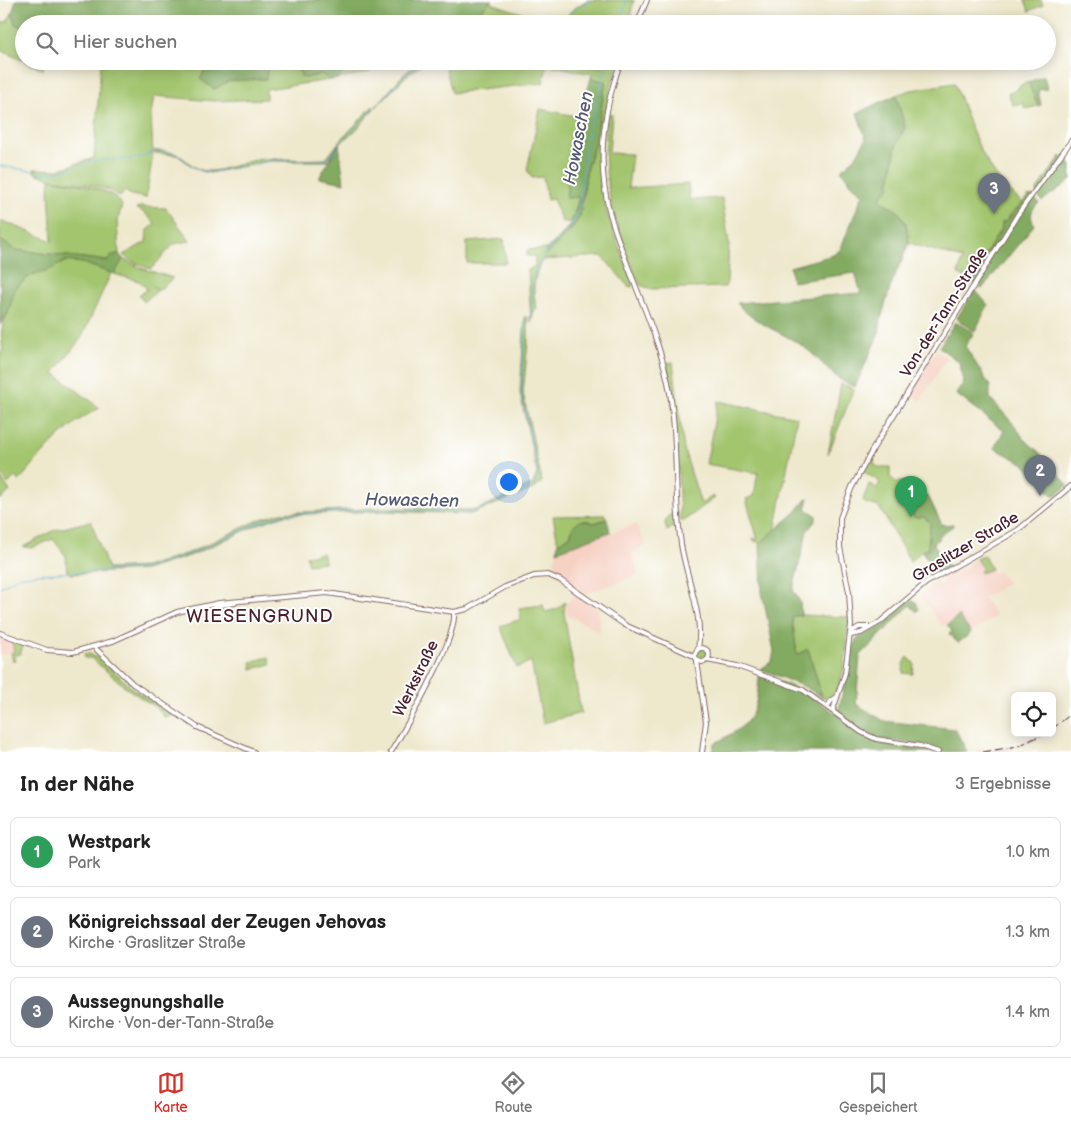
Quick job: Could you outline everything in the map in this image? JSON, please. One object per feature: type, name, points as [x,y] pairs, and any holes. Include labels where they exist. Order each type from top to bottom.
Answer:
[{"type":"street","points":[[641,15],[647,0]]},
{"type":"street","points":[[618,70],[611,90],[605,121],[603,156],[606,193],[615,232],[650,318],[668,383],[675,431],[681,541],[699,637],[704,648],[723,661],[791,684],[822,702],[876,739],[920,746],[938,752]]},
{"type":"street","name":"Von-der-Tann-Straße","points":[[833,710],[845,673],[851,634],[850,592],[840,547],[840,523],[846,499],[874,445],[1034,192],[1071,142]]},
{"type":"street","name":"Graslitzer Straße","points":[[851,634],[884,620],[907,597],[930,580],[1018,530],[1071,486]]},
{"type":"street","points":[[0,633],[54,651],[74,652],[97,647],[186,610],[242,601],[327,594],[454,612],[467,609],[511,584],[536,576],[548,575],[560,580],[632,629],[684,650],[694,656],[700,675],[706,722],[702,752]]},
{"type":"street","name":"Werkstraße","points":[[391,752],[418,703],[453,628],[454,612]]},
{"type":"street","points":[[851,618],[864,627]]},
{"type":"street","points":[[851,634],[864,627],[871,627]]},
{"type":"street","points":[[694,656],[699,637]]},
{"type":"street","points":[[97,647],[102,656],[137,687],[196,727],[254,752]]},
{"type":"street","points":[[684,650],[704,648]]},
{"type":"street","points":[[708,660],[709,653]]},
{"type":"street","points":[[697,661],[723,661]]},
{"type":"street","points":[[700,675],[703,662]]},
{"type":"street","points":[[828,706],[837,697]]},
{"type":"street","points":[[822,702],[831,701]]},
{"type":"shaded area","points":[[936,351],[947,358],[920,401],[910,394]]},
{"type":"shaded area","points":[[636,524],[646,545],[631,554],[639,575],[585,594],[556,574],[554,564],[557,551]]},
{"type":"shaded area","points":[[984,555],[994,573],[998,571],[1008,583],[983,598],[996,616],[971,633],[959,617],[942,626],[922,598],[922,593],[931,589],[929,587],[937,581],[939,585],[943,582],[941,578],[969,566],[969,563]]},
{"type":"shaded area","points":[[576,593],[598,609],[600,632],[567,615],[566,605]]},
{"type":"shaded area","points":[[0,637],[12,640],[14,652],[0,655]]},
{"type":"shaded area","points":[[1035,737],[1041,737],[1030,743],[1004,751],[942,752],[997,749],[1018,745]]},
{"type":"green space","points":[[16,0],[491,0],[475,15],[15,15],[15,19],[12,13]]},
{"type":"green space","points":[[493,0],[491,3],[528,15],[475,15]]},
{"type":"green space","points":[[587,0],[634,0],[632,15],[568,15]]},
{"type":"green space","points":[[1025,0],[1041,0],[1043,5],[1029,11]]},
{"type":"green space","points":[[12,13],[15,24],[15,57],[0,50],[0,22],[7,22]]},
{"type":"green space","points":[[100,70],[205,70],[202,74],[214,89],[229,81],[240,80],[259,70],[297,70],[306,78],[321,74],[330,80],[266,89],[266,99],[214,101],[154,96],[151,114],[153,154],[146,198],[131,195],[125,191],[120,197],[100,187],[52,179],[34,172],[34,169],[57,170],[94,158]]},
{"type":"green space","points":[[205,70],[267,70],[266,79],[229,81],[214,89],[200,79]]},
{"type":"green space","points":[[298,70],[361,70],[344,73],[337,79],[330,80],[321,74],[306,78],[301,77]]},
{"type":"green space","points":[[370,70],[370,72],[337,79],[348,72]]},
{"type":"green space","points":[[409,70],[414,70],[375,108]]},
{"type":"green space","points":[[446,70],[546,70],[543,83],[452,93]]},
{"type":"green space","points":[[573,70],[616,70],[604,118],[600,157],[601,176],[608,216],[633,284],[632,287],[628,286],[602,256],[542,260],[534,284],[537,308],[534,309],[531,322],[528,270],[535,266],[535,256],[527,256],[527,250],[546,249],[546,254],[571,230],[580,216],[587,167],[595,143],[606,82],[591,78],[592,74]]},
{"type":"green space","points":[[1044,76],[1047,89],[1038,90],[1041,105],[1038,106],[1028,82]]},
{"type":"green space","points":[[591,78],[606,82],[595,143],[587,167],[580,216],[571,230],[546,254],[546,249],[568,226],[575,213],[579,197],[566,198],[576,138]]},
{"type":"green space","points":[[1028,82],[1038,106],[1025,109],[1023,103],[1013,105],[1008,94]]},
{"type":"green space","points":[[954,83],[973,133],[988,163],[1009,190],[1023,203],[1011,214],[1001,228],[984,257],[986,261],[973,283],[958,274],[962,259],[909,243],[906,223],[878,199],[889,188],[896,146],[905,127],[896,95],[911,90]]},
{"type":"green space","points":[[896,95],[905,127],[896,146],[889,188],[879,199],[898,211],[906,223],[909,243],[891,285],[879,333],[855,387],[834,375],[804,347],[751,317],[737,303],[861,293],[855,273],[792,282],[790,267],[833,255],[840,250],[863,194],[852,185],[841,170],[855,158],[866,139],[857,113]]},
{"type":"green space","points":[[373,106],[373,110],[355,131],[339,144],[327,161],[270,161],[209,173],[200,170],[219,170],[259,159],[326,159],[339,142]]},
{"type":"green space","points":[[540,109],[581,117],[572,148],[566,198],[579,197],[572,222],[562,222],[553,199],[547,200],[543,177],[532,178],[527,170]]},
{"type":"green space","points":[[608,114],[612,114],[609,153],[632,154],[628,188],[688,184],[690,200],[722,198],[729,243],[727,282],[725,287],[651,289],[640,285],[616,222],[607,182],[606,138]]},
{"type":"green space","points":[[339,144],[344,183],[319,178]]},
{"type":"green space","points":[[154,151],[173,153],[180,156],[199,169],[193,167],[177,155],[155,153]]},
{"type":"green space","points":[[1061,156],[1071,165],[1071,180],[1042,201],[1037,194],[1037,190]]},
{"type":"green space","points":[[50,179],[101,190],[111,194],[118,200],[122,206],[117,222],[119,254],[112,255],[108,261],[16,250],[0,240],[0,220],[52,241]]},
{"type":"green space","points":[[1033,196],[1039,203],[1032,213],[1034,225],[982,289],[973,283],[986,261],[984,257],[1002,228],[1002,222],[1006,222],[1027,197]]},
{"type":"green space","points":[[136,208],[166,208],[190,241],[174,244],[151,269],[133,262],[123,255],[146,242],[147,231],[155,224],[146,214]]},
{"type":"green space","points":[[504,239],[506,263],[467,263],[467,242]]},
{"type":"green space","points":[[0,240],[16,250],[108,261],[112,255],[119,254],[123,259],[114,274],[83,263],[66,261],[49,270],[31,275],[15,289],[8,313],[0,325]]},
{"type":"green space","points":[[123,259],[141,268],[173,278],[158,291],[153,285],[157,291],[144,302],[139,296],[147,289],[139,281],[114,274]]},
{"type":"green space","points":[[66,261],[83,263],[111,273],[82,337],[54,373],[100,408],[66,430],[19,481],[15,477],[8,484],[0,472],[0,353],[3,349],[1,334],[3,326],[13,292],[18,285],[30,276]]},
{"type":"green space","points":[[975,290],[988,305],[975,331],[961,323],[957,318]]},
{"type":"green space","points":[[525,316],[528,319],[528,341],[523,393],[542,482],[533,489],[471,514],[384,511],[285,515],[261,523],[192,555],[145,570],[72,574],[67,571],[66,556],[53,539],[32,548],[23,547],[55,530],[91,521],[108,569],[145,567],[191,552],[261,519],[281,513],[386,508],[476,510],[533,484],[537,473],[520,393]]},
{"type":"green space","points":[[955,322],[974,333],[965,346],[990,386],[990,398],[1017,428],[1023,438],[1039,452],[1068,485],[1056,495],[1052,495],[1023,463],[994,448],[1004,431],[956,394],[964,382],[959,362],[939,347]]},
{"type":"green space","points":[[673,362],[684,450],[701,504],[713,496],[715,498],[682,522],[680,520],[677,441],[666,363]]},
{"type":"green space","points":[[841,384],[854,389],[828,454]]},
{"type":"green space","points":[[718,401],[797,417],[775,531],[760,543],[754,541],[753,538],[758,540],[746,499],[754,496],[758,471],[757,473],[706,464]]},
{"type":"green space","points":[[874,454],[874,464],[878,467],[890,467],[890,477],[896,482],[911,482],[911,490],[917,495],[928,496],[942,525],[939,539],[933,543],[948,567],[950,567],[927,580],[929,578],[926,579],[920,571],[931,564],[922,551],[910,561],[879,507],[865,503],[863,500],[869,484],[877,488],[880,482],[864,472]]},
{"type":"green space","points":[[0,477],[10,491],[0,500]]},
{"type":"green space","points":[[917,495],[928,496],[942,525],[953,524],[933,543],[948,567],[926,579],[920,571],[931,564],[922,551],[928,549],[930,522],[923,517],[915,518],[909,510],[920,506]]},
{"type":"green space","points":[[807,498],[809,499],[806,509],[816,515],[816,520],[807,531],[793,590],[800,602],[801,615],[792,617],[797,655],[808,649],[822,697],[805,687],[761,669],[772,661],[774,651],[762,592],[760,543],[796,512]]},
{"type":"green space","points":[[677,512],[676,525],[667,531],[665,523],[668,516]]},
{"type":"green space","points":[[605,515],[607,519],[594,523],[587,520],[574,525],[570,536],[558,543],[553,516]]},
{"type":"green space","points":[[607,519],[610,532],[557,551],[558,543],[570,536],[574,525],[581,520],[594,523]]},
{"type":"green space","points":[[322,553],[325,562],[308,564],[306,556]]},
{"type":"green space","points":[[984,555],[991,569],[981,573],[980,571],[983,569],[976,559]]},
{"type":"green space","points":[[909,600],[916,602],[919,609],[917,612],[910,605],[860,656],[856,704],[884,721],[955,729],[967,751],[942,752],[923,745],[880,739],[862,731],[838,712],[856,639],[885,624]]},
{"type":"green space","points":[[565,602],[564,613],[581,713],[543,723],[531,661],[517,668],[500,626],[521,619],[519,608],[543,605],[545,612],[557,609]]},
{"type":"green space","points":[[801,615],[849,617],[843,672],[836,691],[830,698],[822,697],[808,649],[797,656],[792,617]]},
{"type":"green space","points":[[959,616],[971,633],[958,643],[949,634],[952,631],[947,625]]},
{"type":"green space","points":[[12,640],[24,644],[20,654],[15,656],[16,661],[13,661],[11,653],[14,652]]},
{"type":"green space","points":[[702,649],[708,655],[702,661],[696,655]]},
{"type":"green space","points":[[88,653],[100,659],[136,691],[173,715],[164,717],[158,709],[128,689],[91,658],[85,658],[84,654]]},
{"type":"green space","points":[[269,657],[271,664],[252,669],[251,662]]},
{"type":"green space","points":[[908,657],[914,663],[913,674],[903,673],[904,664]]},
{"type":"green space","points":[[766,676],[803,691],[875,740],[935,752],[710,752],[714,751],[714,744],[736,731],[749,719],[756,703],[759,677]]},
{"type":"waterway","points":[[570,15],[590,0]]},
{"type":"waterway","name":"Howaschen","points":[[622,15],[627,0]]},
{"type":"waterway","points":[[376,106],[411,70]]},
{"type":"waterway","name":"Howaschen","points":[[0,587],[18,577],[37,574],[144,569],[191,554],[262,521],[282,515],[384,509],[471,513],[535,485],[538,473],[521,393],[525,323],[532,314],[532,282],[536,270],[546,252],[570,229],[579,210],[587,136],[605,70]]},
{"type":"waterway","points":[[214,172],[274,160],[327,160],[373,109]]},
{"type":"waterway","points":[[157,151],[174,154],[197,169],[211,173]]},
{"type":"waterway","points":[[36,172],[59,172],[95,161],[138,158],[152,152]]},
{"type":"waterway","points":[[0,166],[32,171]]},
{"type":"railway","points":[[1056,726],[1071,714]]},
{"type":"railway","points":[[983,752],[1018,746],[1037,737]]},
{"type":"place","name":"Aussegnungshalle","points":[[994,214]]},
{"type":"place","name":"Königreichssaal der Zeugen Jehovas","points":[[1040,496]]},
{"type":"place","name":"Westpark","points":[[911,517]]},
{"type":"district","name":"WIESENGRUND","points":[[260,616]]}]
